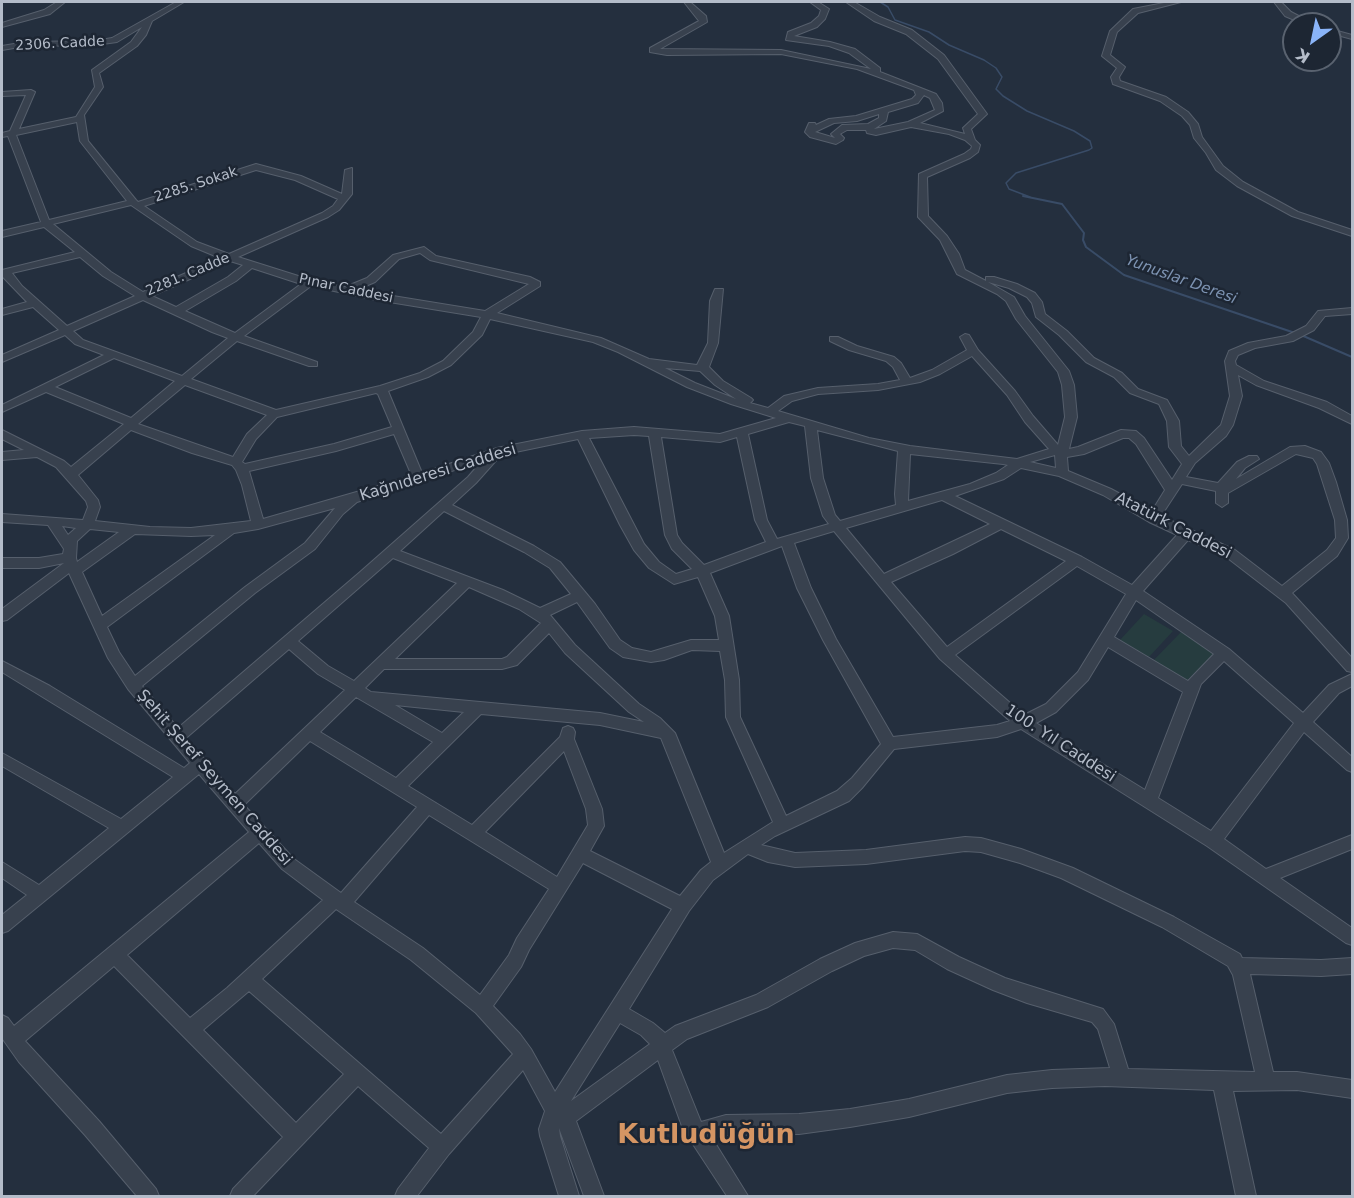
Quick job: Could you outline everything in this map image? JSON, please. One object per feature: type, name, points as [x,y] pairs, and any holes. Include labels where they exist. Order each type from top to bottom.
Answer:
[{"type":"street","points":[[2,25],[47,12],[61,2]]},
{"type":"street","name":"2306. Cadde","points":[[2,48],[26,44],[110,41],[125,36],[180,2]]},
{"type":"street","points":[[687,2],[703,18],[703,22],[653,50],[667,53],[781,52],[853,66],[917,88],[933,96],[940,108],[932,116],[911,124],[876,132],[870,131],[870,127]]},
{"type":"street","points":[[814,2],[825,9],[822,17],[813,25],[791,34],[789,38],[830,44],[852,51],[887,77]]},
{"type":"street","points":[[850,2],[877,20],[909,32],[941,57],[983,114],[967,129],[954,133]]},
{"type":"street","points":[[1176,2],[1136,11],[1114,30],[1106,56],[1121,67],[1115,77],[1116,82],[1163,99],[1185,114],[1194,124],[1197,138],[1210,152],[1219,168],[1240,184],[1295,214],[1353,233]]},
{"type":"street","points":[[2,135],[80,119],[82,111],[99,87],[95,72],[135,44],[149,20]]},
{"type":"street","points":[[809,132],[832,121],[857,118],[917,100],[920,95],[917,88]]},
{"type":"street","points":[[2,94],[32,93],[13,133],[47,224],[114,279],[141,295],[236,337],[313,364]]},
{"type":"street","points":[[809,132],[817,137],[836,141],[840,138],[835,134],[845,127],[870,127],[883,119],[884,110]]},
{"type":"street","points":[[809,132],[817,118],[837,112]]},
{"type":"street","name":"Pınar Caddesi","points":[[80,119],[86,145],[135,203],[194,244],[228,257],[309,283],[534,323],[597,340],[698,388],[750,407],[868,441],[904,449],[1019,462]]},
{"type":"street","points":[[911,124],[954,133],[971,140]]},
{"type":"street","points":[[967,129],[976,147],[973,152],[923,175],[920,180],[924,196],[923,217],[945,238],[954,254],[958,269],[1010,299],[1020,317],[1063,371],[1068,385],[1071,417],[1068,434],[1059,452]]},
{"type":"street","name":"2285. Sokak","points":[[2,234],[135,203],[256,167],[298,178],[345,199]]},
{"type":"street","points":[[345,199],[349,187],[349,170]]},
{"type":"street","name":"2281. Cadde","points":[[2,358],[325,215],[345,199]]},
{"type":"street","points":[[258,525],[239,466],[251,437],[262,423],[276,414],[367,390],[380,390],[424,375],[447,363],[478,333],[487,315],[532,289],[536,283],[433,258],[426,250],[417,249],[396,257],[372,280],[345,291]]},
{"type":"street","points":[[83,253],[4,272],[34,303],[79,342],[276,414]]},
{"type":"street","points":[[176,312],[224,284],[250,265]]},
{"type":"street","points":[[967,276],[1007,284],[1031,295],[1037,302],[1040,315],[1064,333],[1090,360],[1118,375],[1134,391],[1155,396],[1163,402],[1173,421],[1175,447],[1189,464]]},
{"type":"street","points":[[71,474],[236,337],[309,283]]},
{"type":"street","points":[[719,291],[715,305],[713,343],[703,363],[703,368],[712,378],[747,400],[750,407]]},
{"type":"street","points":[[2,312],[34,303]]},
{"type":"street","points":[[1153,519],[1195,455],[1222,433],[1227,425],[1236,390],[1231,355],[1239,349],[1310,328],[1323,313],[1353,311]]},
{"type":"street","points":[[965,337],[973,351],[1059,452],[1062,473]]},
{"type":"street","points":[[834,339],[853,348],[890,359],[897,365],[907,382]]},
{"type":"street","points":[[770,412],[788,398],[818,391],[878,387],[907,382],[936,372],[973,351]]},
{"type":"street","points":[[2,409],[112,354]]},
{"type":"street","points":[[641,360],[687,368],[703,368]]},
{"type":"street","points":[[1231,367],[1260,383],[1323,405],[1353,420]]},
{"type":"street","points":[[45,387],[239,466],[336,447],[398,429]]},
{"type":"street","points":[[380,390],[419,479]]},
{"type":"street","name":"Kağnıderesi Caddesi","points":[[2,518],[52,520],[131,530],[191,532],[233,529],[258,525],[361,496],[498,452],[582,435],[616,431],[709,438],[742,433],[789,418]]},
{"type":"street","name":"100. Yıl Caddesi","points":[[810,423],[822,500],[836,527],[945,655],[1023,723],[1213,841],[1353,937]]},
{"type":"street","points":[[654,433],[671,535],[677,546],[702,571],[722,616],[733,717],[782,824]]},
{"type":"street","points":[[742,433],[761,520],[780,543],[830,640],[889,745]]},
{"type":"street","points":[[2,434],[60,464],[92,500],[94,507],[86,525],[72,540],[71,560]]},
{"type":"street","points":[[582,435],[639,547],[654,565],[674,579],[780,543],[903,507],[946,497],[987,483],[1019,462],[1059,452],[1080,451],[1121,434],[1132,434],[1140,441],[1174,484],[1221,489],[1232,487],[1279,457],[1298,449],[1313,453],[1323,463],[1341,520],[1343,534],[1341,542],[1283,593]]},
{"type":"street","points":[[903,507],[901,494],[904,449]]},
{"type":"street","points":[[2,456],[39,452]]},
{"type":"street","points":[[177,737],[472,480],[498,452]]},
{"type":"street","points":[[1222,503],[1221,489],[1241,465],[1253,459]]},
{"type":"street","name":"Atatürk Caddesi","points":[[1019,462],[1062,473],[1107,492],[1153,519],[1230,553],[1283,593],[1353,667]]},
{"type":"street","points":[[133,685],[250,590],[310,546],[339,511],[361,496]]},
{"type":"street","points":[[946,497],[1077,560],[1134,592],[1224,653],[1353,766]]},
{"type":"street","points":[[442,505],[543,556],[562,572],[615,644],[628,653],[651,657],[664,655],[691,645],[727,646]]},
{"type":"street","name":"Şehit Şeref Seymen Caddesi","points":[[52,520],[113,654],[133,685],[234,805],[288,864],[339,901],[392,935],[482,1007],[514,1040],[560,1114],[594,1197]]},
{"type":"street","points":[[881,581],[948,551],[1000,524]]},
{"type":"street","points":[[100,625],[217,538],[233,529]]},
{"type":"street","points":[[2,616],[71,560],[131,530]]},
{"type":"street","points":[[569,1197],[549,1129],[560,1114],[616,1012],[694,890],[720,864],[745,846],[782,824],[843,796],[889,745],[900,741],[997,731],[1043,714],[1061,701],[1083,676],[1134,592],[1186,534]]},
{"type":"street","points":[[390,552],[467,580],[524,605],[545,619],[563,642],[585,663],[634,708],[665,732],[675,745],[720,864]]},
{"type":"street","points":[[2,563],[71,560]]},
{"type":"street","points":[[945,655],[1077,560]]},
{"type":"street","points":[[234,805],[467,580]]},
{"type":"street","points":[[380,664],[502,664],[512,661],[545,619],[580,595]]},
{"type":"street","points":[[1105,639],[1191,690]]},
{"type":"street","points":[[289,641],[315,664],[443,741]]},
{"type":"street","points":[[1149,801],[1191,690],[1198,677],[1224,653]]},
{"type":"street","points":[[2,666],[45,690],[183,776]]},
{"type":"street","points":[[1213,841],[1303,723],[1334,689],[1353,679]]},
{"type":"street","points":[[368,697],[620,722],[665,732]]},
{"type":"street","points":[[398,786],[477,708]]},
{"type":"street","points":[[482,1007],[515,961],[523,944],[592,835],[596,818],[567,739],[569,718]]},
{"type":"street","points":[[308,732],[560,887]]},
{"type":"street","points":[[474,833],[567,739]]},
{"type":"street","points":[[2,759],[42,784],[121,827]]},
{"type":"street","points":[[2,925],[200,764]]},
{"type":"street","points":[[191,1029],[339,901],[428,805]]},
{"type":"street","points":[[13,1039],[259,833]]},
{"type":"street","points":[[1264,877],[1353,842]]},
{"type":"street","points":[[745,846],[768,855],[795,860],[866,857],[964,844],[999,849],[1067,873],[1222,951],[1238,966],[1266,1082]]},
{"type":"street","points":[[581,854],[683,906]]},
{"type":"street","points":[[2,869],[39,894]]},
{"type":"street","points":[[560,1114],[634,1069],[686,1029],[762,1001],[826,964],[881,943],[906,940],[916,942],[977,975],[1008,988],[1097,1015],[1105,1024],[1122,1078]]},
{"type":"street","points":[[114,954],[296,1136]]},
{"type":"street","points":[[1238,966],[1321,968],[1353,966]]},
{"type":"street","points":[[249,979],[442,1147]]},
{"type":"street","points":[[616,1012],[647,1029],[662,1046],[681,1100],[696,1133],[738,1197]]},
{"type":"street","points":[[2,1023],[13,1039],[149,1197]]},
{"type":"street","points":[[408,1195],[442,1147],[525,1055]]},
{"type":"street","points":[[240,1197],[358,1072]]},
{"type":"street","points":[[696,1133],[726,1125],[799,1124],[850,1118],[909,1108],[1007,1084],[1052,1079],[1297,1081],[1353,1089]]},
{"type":"street","points":[[1222,1082],[1246,1197]]},
{"type":"green space","points":[[1144,614],[1173,631],[1149,657],[1120,640]]},
{"type":"green space","points":[[1181,632],[1215,653],[1185,682],[1152,662]]},
{"type":"waterway","name":"Yunuslar Deresi","points":[[880,2],[888,7],[895,20],[929,32],[949,45],[984,60],[996,68],[1002,77],[996,89],[1003,96],[1027,111],[1074,131],[1090,141],[1092,148],[1089,150],[1016,173],[1006,183],[1009,189],[1030,197]]},
{"type":"waterway","name":"Yunuslar Deresi","points":[[1023,196],[1062,204],[1084,233],[1083,240],[1086,247],[1124,275],[1295,333]]},
{"type":"waterway","name":"Yunuslar Deresi","points":[[1301,335],[1352,357]]},
{"type":"district","name":"Kutludüğün","points":[[706,1136]]}]
